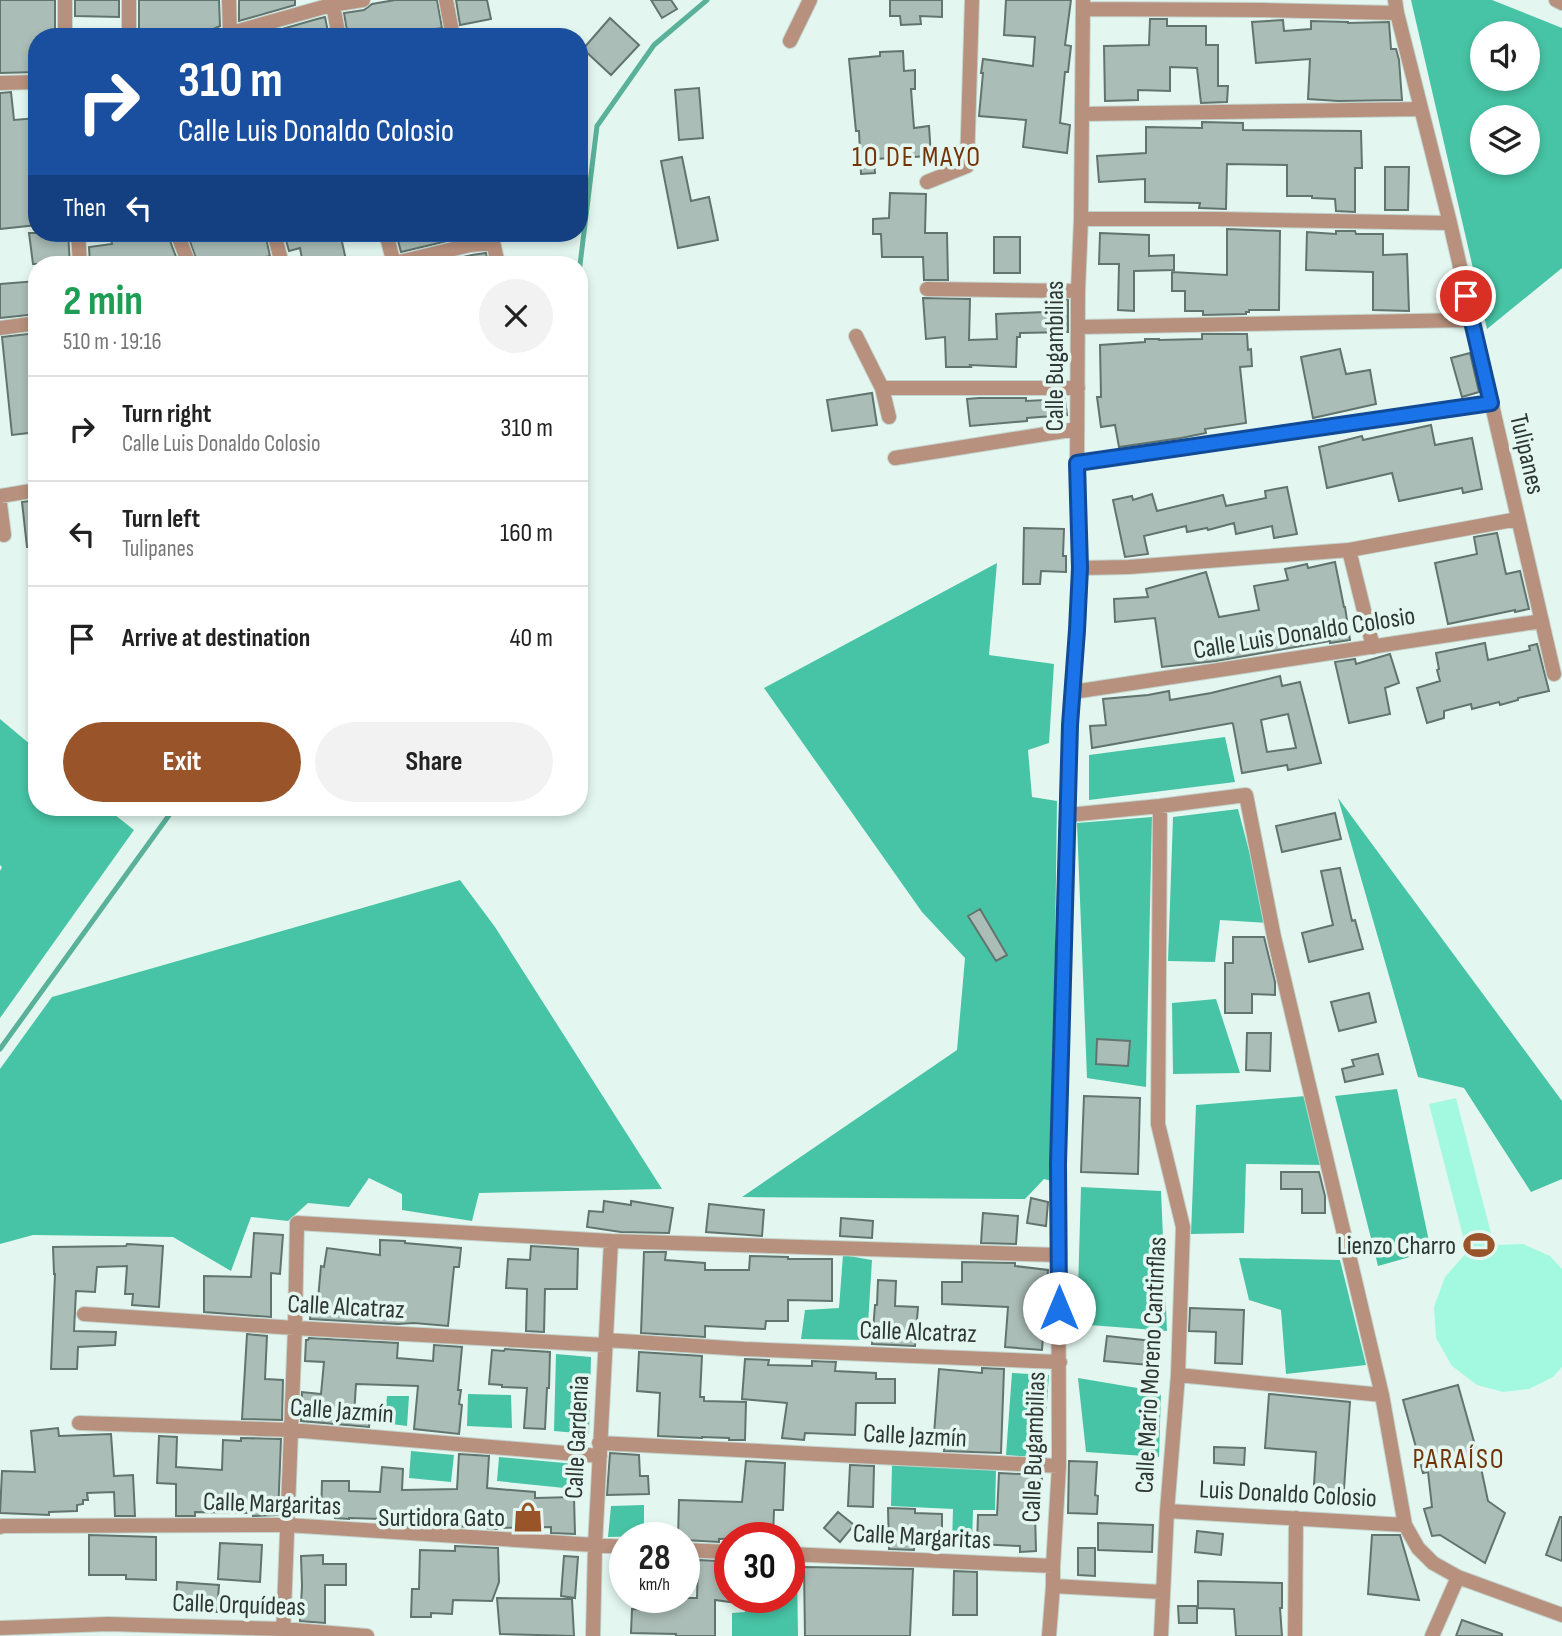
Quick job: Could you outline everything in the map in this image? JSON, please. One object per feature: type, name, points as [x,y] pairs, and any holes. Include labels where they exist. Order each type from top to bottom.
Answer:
[{"type":"street","points":[[65,0],[65,28]]},
{"type":"street","points":[[129,28],[130,0]]},
{"type":"street","points":[[226,28],[229,0]]},
{"type":"street","points":[[251,28],[332,3],[362,0]]},
{"type":"street","points":[[446,0],[451,28]]},
{"type":"street","points":[[790,41],[810,0]]},
{"type":"street","points":[[928,182],[967,166],[972,0]]},
{"type":"street","points":[[1556,0],[1562,3]]},
{"type":"street","points":[[332,3],[337,28]]},
{"type":"street","points":[[1083,5],[1396,7]]},
{"type":"street","name":"Calle Bugambilias","points":[[1049,1636],[1059,1466],[1058,1164],[1070,725],[1080,568],[1077,429],[1083,5]]},
{"type":"street","name":"Tulipanes","points":[[1396,7],[1450,223],[1554,674]]},
{"type":"street","points":[[0,83],[28,82]]},
{"type":"street","points":[[1082,114],[1421,109]]},
{"type":"street","points":[[1081,219],[1450,223]]},
{"type":"street","points":[[425,256],[479,242]]},
{"type":"street","points":[[927,289],[1078,291]]},
{"type":"street","points":[[1078,327],[1471,320]]},
{"type":"street","points":[[0,328],[28,324]]},
{"type":"street","points":[[856,336],[882,388],[889,417]]},
{"type":"street","points":[[882,388],[1078,388]]},
{"type":"street","points":[[1077,463],[1491,403]]},
{"type":"street","points":[[895,458],[1077,429]]},
{"type":"street","points":[[0,496],[28,491]]},
{"type":"street","points":[[0,504],[4,535]]},
{"type":"street","points":[[1080,568],[1129,567],[1349,550],[1518,519]]},
{"type":"street","points":[[1349,550],[1373,647]]},
{"type":"street","name":"Calle Luis Donaldo Colosio","points":[[1073,692],[1542,621]]},
{"type":"street","points":[[1068,815],[1246,795],[1274,937],[1382,1395],[1405,1525],[1418,1548],[1433,1563],[1458,1577],[1562,1615]]},
{"type":"street","name":"Calle Mario Moreno Cantinflas","points":[[1160,806],[1158,1124],[1183,1227],[1178,1375],[1167,1511],[1161,1636]]},
{"type":"street","points":[[283,1633],[297,1223],[611,1241],[1059,1255]]},
{"type":"street","name":"Calle Gardenia","points":[[593,1636],[599,1450],[611,1241]]},
{"type":"street","name":"Calle Alcatraz","points":[[84,1314],[295,1328],[1060,1362]]},
{"type":"street","points":[[1178,1375],[1382,1395]]},
{"type":"street","name":"Calle Jazmín","points":[[79,1423],[291,1430],[599,1450],[1059,1466]]},
{"type":"street","name":"Luis Donaldo Colosio","points":[[1167,1511],[1405,1525]]},
{"type":"street","points":[[1295,1636],[1296,1518]]},
{"type":"street","name":"Calle Margaritas","points":[[0,1527],[287,1525],[609,1546]]},
{"type":"street","name":"Calle Margaritas","points":[[805,1555],[1053,1566]]},
{"type":"street","points":[[1432,1636],[1458,1577]]},
{"type":"street","points":[[1054,1586],[1162,1592]]},
{"type":"street","name":"Calle Orquídeas","points":[[0,1628],[108,1624],[367,1636]]},
{"type":"green space","points":[[1411,0],[1492,0],[1562,28],[1562,268],[1487,329]]},
{"type":"green space","points":[[997,563],[989,655],[1054,664],[1049,743],[1028,750],[1032,797],[1057,801],[1052,1181],[1044,1179],[1025,1199],[742,1197],[957,1050],[965,958],[922,912],[764,688]]},
{"type":"green space","points":[[0,719],[28,742],[28,816],[116,816],[134,830],[0,1018],[2,867]]},
{"type":"green space","points":[[1225,737],[1235,782],[1089,800],[1089,755]]},
{"type":"green space","points":[[1338,798],[1562,1101],[1562,1179],[1531,1192],[1464,1088],[1418,1077]]},
{"type":"green space","points":[[1238,809],[1268,923],[1220,920],[1215,962],[1168,961],[1173,817]]},
{"type":"green space","points":[[1152,817],[1146,1087],[1087,1078],[1077,823]]},
{"type":"green space","points":[[460,880],[495,927],[662,1189],[479,1193],[472,1221],[402,1210],[402,1194],[369,1178],[349,1207],[308,1203],[288,1221],[251,1217],[231,1271],[173,1237],[33,1235],[0,1244],[0,1069],[52,997]]},
{"type":"green space","points":[[1216,999],[1240,1073],[1173,1074],[1172,1003]]},
{"type":"green space","points":[[1397,1089],[1431,1251],[1378,1266],[1335,1096]]},
{"type":"green space","points":[[1306,1096],[1324,1165],[1246,1164],[1244,1233],[1191,1234],[1196,1105]]},
{"type":"green space","name":"Lienzo Charro","points":[[1456,1098],[1494,1245],[1523,1244],[1550,1256],[1562,1269],[1562,1367],[1553,1377],[1529,1389],[1503,1392],[1477,1385],[1452,1366],[1436,1338],[1434,1307],[1445,1277],[1467,1252],[1429,1104]]},
{"type":"green space","points":[[1081,1187],[1161,1191],[1167,1331],[1077,1324]]},
{"type":"green space","points":[[843,1255],[872,1260],[867,1340],[801,1339],[805,1310],[839,1308]]},
{"type":"green space","points":[[1239,1258],[1340,1260],[1366,1365],[1286,1374],[1281,1310],[1249,1300]]},
{"type":"green space","points":[[556,1354],[591,1357],[589,1434],[554,1431]]},
{"type":"green space","points":[[1012,1373],[1049,1375],[1043,1458],[1006,1455]]},
{"type":"green space","points":[[1078,1378],[1161,1392],[1159,1457],[1086,1452]]},
{"type":"green space","points":[[468,1394],[511,1395],[512,1428],[467,1426]]},
{"type":"green space","points":[[387,1396],[409,1396],[407,1426],[384,1423]]},
{"type":"green space","points":[[411,1451],[454,1455],[451,1482],[409,1478]]},
{"type":"green space","points":[[499,1457],[586,1465],[584,1490],[497,1481]]},
{"type":"green space","points":[[892,1465],[996,1469],[995,1510],[973,1510],[972,1545],[952,1544],[953,1509],[891,1506]]},
{"type":"green space","points":[[644,1505],[644,1522],[609,1522],[611,1506]]},
{"type":"green space","points":[[732,1613],[798,1613],[798,1636],[732,1636]]},
{"type":"building","points":[[0,0],[55,0],[55,28],[28,28],[28,72],[0,73]]},
{"type":"building","points":[[75,0],[119,0],[119,17],[75,16]]},
{"type":"building","points":[[139,0],[219,0],[220,26],[216,28],[139,28]]},
{"type":"building","points":[[239,0],[295,0],[295,5],[239,21]]},
{"type":"building","points":[[395,0],[437,0],[442,28],[346,28],[344,13],[364,10],[372,4]]},
{"type":"building","points":[[456,0],[487,0],[491,19],[460,25]]},
{"type":"building","points":[[651,0],[671,0],[677,9],[662,18]]},
{"type":"building","points":[[890,0],[942,0],[942,17],[920,16],[921,24],[901,25],[900,16],[890,16]]},
{"type":"building","points":[[1006,0],[1071,0],[1065,45],[1071,46],[1068,72],[1065,72],[1060,123],[1070,125],[1067,153],[1023,147],[1026,120],[979,116],[983,59],[1033,66],[1035,37],[1004,35]]},
{"type":"building","points":[[325,17],[327,28],[286,28]]},
{"type":"building","points":[[610,18],[639,45],[611,75],[588,54],[588,43]]},
{"type":"building","points":[[1150,19],[1167,19],[1167,26],[1206,26],[1206,45],[1218,45],[1218,86],[1228,86],[1227,102],[1201,103],[1197,68],[1170,67],[1170,91],[1138,90],[1138,100],[1105,101],[1104,46],[1149,45]]},
{"type":"building","points":[[1283,20],[1284,31],[1311,29],[1311,21],[1389,22],[1391,49],[1396,49],[1399,60],[1402,100],[1308,99],[1310,59],[1256,63],[1252,22]]},
{"type":"building","points":[[903,51],[904,71],[915,70],[915,89],[911,89],[914,128],[929,126],[931,156],[874,159],[875,173],[861,174],[859,131],[856,131],[849,59],[880,56],[880,52]]},
{"type":"building","points":[[699,88],[703,138],[679,140],[675,90]]},
{"type":"building","points":[[11,92],[14,120],[28,119],[28,226],[0,229],[0,93]]},
{"type":"building","points":[[1202,122],[1243,123],[1243,130],[1361,131],[1362,168],[1355,168],[1355,212],[1336,211],[1335,199],[1287,196],[1287,165],[1227,164],[1226,209],[1199,208],[1200,203],[1145,202],[1145,179],[1099,182],[1097,156],[1146,153],[1146,127],[1202,128]]},
{"type":"building","points":[[682,157],[691,201],[709,197],[718,240],[678,248],[661,161]]},
{"type":"building","points":[[1385,167],[1409,167],[1408,210],[1385,210]]},
{"type":"building","points":[[890,193],[926,194],[925,233],[947,233],[948,280],[924,280],[923,257],[882,257],[881,234],[873,234],[873,219],[889,218]]},
{"type":"building","points":[[1227,229],[1280,231],[1279,310],[1203,315],[1203,311],[1185,311],[1185,291],[1172,291],[1172,272],[1227,275]]},
{"type":"building","points":[[1336,231],[1383,234],[1383,255],[1407,254],[1409,311],[1373,310],[1373,272],[1306,270],[1307,232],[1336,234]]},
{"type":"building","points":[[1100,233],[1149,235],[1149,256],[1174,255],[1174,270],[1134,271],[1134,311],[1118,310],[1119,264],[1099,264]]},
{"type":"building","points":[[994,237],[1020,237],[1020,273],[994,273]]},
{"type":"building","points":[[30,242],[69,242],[69,256],[32,256]]},
{"type":"building","points":[[170,242],[176,256],[90,256],[89,247]]},
{"type":"building","points":[[190,242],[267,242],[270,256],[195,256]]},
{"type":"building","points":[[286,242],[342,242],[345,256],[302,256],[300,248],[289,251]]},
{"type":"building","points":[[398,242],[443,242],[401,252]]},
{"type":"building","points":[[486,253],[487,256],[467,256]]},
{"type":"building","points":[[28,282],[28,315],[0,318],[0,284]]},
{"type":"building","points":[[923,298],[970,299],[969,340],[997,339],[996,314],[1044,312],[1044,300],[1068,300],[1068,332],[1020,333],[1020,337],[1017,337],[1016,367],[946,367],[945,337],[926,339]]},
{"type":"building","points":[[28,334],[28,433],[12,435],[2,337]]},
{"type":"building","points":[[1202,334],[1247,334],[1252,366],[1240,367],[1246,423],[1205,429],[1206,433],[1181,438],[1119,447],[1115,425],[1101,427],[1097,397],[1101,397],[1100,345],[1145,342],[1145,339],[1202,339]]},
{"type":"building","points":[[1340,349],[1346,374],[1370,370],[1376,404],[1313,418],[1301,357]]},
{"type":"building","points":[[1470,353],[1479,392],[1462,397],[1451,358]]},
{"type":"building","points":[[872,393],[877,425],[832,431],[827,400]]},
{"type":"building","points":[[1026,398],[1026,401],[1065,399],[1067,415],[970,426],[967,399]]},
{"type":"building","points":[[1431,425],[1435,445],[1472,438],[1482,489],[1463,493],[1462,488],[1399,501],[1392,473],[1327,488],[1319,447],[1362,436],[1363,440]]},
{"type":"building","points":[[1287,487],[1297,534],[1274,538],[1272,526],[1236,534],[1234,523],[1187,532],[1186,526],[1144,536],[1148,554],[1125,557],[1113,500],[1132,496],[1133,500],[1152,494],[1157,511],[1223,495],[1226,506],[1266,498],[1265,491]]},
{"type":"building","points":[[28,501],[28,547],[27,547],[22,502]]},
{"type":"building","points":[[1024,528],[1064,529],[1063,556],[1066,556],[1066,572],[1041,571],[1040,584],[1023,584]]},
{"type":"building","points":[[1497,533],[1506,574],[1520,571],[1529,609],[1448,624],[1435,563],[1477,554],[1474,537]]},
{"type":"building","points":[[1335,562],[1350,640],[1162,667],[1155,618],[1115,622],[1114,599],[1148,597],[1146,589],[1206,572],[1219,617],[1259,610],[1254,586],[1288,580],[1285,569],[1307,564],[1308,568]]},
{"type":"building","points":[[1485,643],[1488,660],[1530,650],[1529,646],[1537,644],[1549,691],[1500,705],[1499,702],[1472,709],[1471,704],[1444,711],[1444,718],[1427,723],[1417,688],[1440,681],[1436,653]]},
{"type":"building","points":[[1390,654],[1399,683],[1385,688],[1390,714],[1349,723],[1335,662],[1355,659],[1356,664]]},
{"type":"building","points":[[1280,676],[1282,686],[1300,682],[1321,763],[1288,770],[1287,765],[1242,773],[1232,723],[1092,748],[1090,726],[1106,725],[1103,699],[1169,691],[1170,700]],"holes":[[[1288,714],[1296,748],[1267,752],[1261,720]]]},
{"type":"building","points":[[1335,813],[1341,839],[1282,852],[1276,826]]},
{"type":"building","points":[[1340,868],[1352,921],[1355,920],[1363,949],[1309,962],[1302,933],[1333,925],[1321,871]]},
{"type":"building","points":[[980,909],[1007,955],[996,961],[968,916]]},
{"type":"building","points":[[1233,937],[1264,937],[1275,982],[1275,995],[1252,994],[1252,1013],[1225,1013],[1225,963],[1233,963]]},
{"type":"building","points":[[1369,993],[1376,1022],[1339,1031],[1331,1002]]},
{"type":"building","points":[[1247,1033],[1271,1033],[1270,1071],[1246,1070]]},
{"type":"building","points":[[1097,1039],[1130,1041],[1128,1066],[1096,1064]]},
{"type":"building","points":[[1378,1054],[1383,1074],[1345,1082],[1342,1069],[1354,1066],[1352,1060]]},
{"type":"building","points":[[1084,1096],[1140,1098],[1138,1174],[1081,1172]]},
{"type":"building","points":[[1281,1172],[1319,1172],[1325,1196],[1325,1213],[1302,1213],[1302,1189],[1281,1189]]},
{"type":"building","points":[[1031,1198],[1048,1202],[1046,1226],[1027,1223]]},
{"type":"building","points":[[604,1201],[631,1205],[631,1201],[673,1208],[669,1233],[621,1232],[587,1227],[589,1211],[603,1212]]},
{"type":"building","points":[[709,1204],[764,1210],[762,1236],[706,1232]]},
{"type":"building","points":[[983,1213],[1018,1216],[1016,1244],[981,1243]]},
{"type":"building","points":[[841,1218],[873,1221],[872,1238],[840,1236]]},
{"type":"building","points":[[254,1233],[283,1235],[280,1274],[271,1273],[271,1317],[204,1312],[204,1276],[251,1277]]},
{"type":"building","points":[[380,1240],[461,1248],[459,1267],[454,1267],[448,1326],[310,1319],[312,1299],[318,1299],[321,1266],[324,1267],[327,1248],[380,1255]]},
{"type":"building","points":[[127,1244],[163,1246],[159,1307],[132,1305],[133,1294],[125,1294],[127,1266],[97,1267],[95,1292],[76,1291],[74,1331],[116,1332],[115,1345],[78,1347],[77,1369],[51,1369],[55,1274],[53,1247]]},
{"type":"building","points":[[531,1246],[578,1249],[577,1289],[545,1289],[544,1332],[526,1331],[527,1289],[506,1288],[508,1259],[530,1260]]},
{"type":"building","points":[[644,1252],[666,1252],[665,1260],[705,1263],[705,1270],[749,1270],[750,1256],[832,1259],[832,1301],[788,1300],[788,1321],[766,1321],[765,1329],[705,1326],[705,1337],[641,1333]]},
{"type":"building","points":[[962,1262],[1015,1263],[1015,1266],[1048,1270],[1042,1350],[1005,1347],[1008,1307],[942,1304],[942,1282],[962,1282]]},
{"type":"building","points":[[878,1280],[896,1281],[895,1306],[918,1307],[915,1346],[872,1344]]},
{"type":"building","points":[[1190,1308],[1244,1310],[1242,1364],[1215,1363],[1216,1332],[1189,1331]]},
{"type":"building","points":[[247,1334],[267,1336],[265,1379],[283,1380],[282,1420],[242,1419]]},
{"type":"building","points":[[1107,1336],[1152,1341],[1149,1365],[1104,1361]]},
{"type":"building","points":[[306,1340],[398,1343],[397,1358],[433,1361],[434,1345],[462,1347],[458,1390],[461,1390],[459,1404],[462,1405],[459,1434],[414,1429],[418,1386],[356,1384],[354,1415],[370,1416],[369,1427],[301,1421],[302,1392],[321,1394],[324,1362],[305,1361]]},
{"type":"building","points":[[492,1350],[550,1352],[545,1429],[524,1428],[527,1388],[489,1384]]},
{"type":"building","points":[[639,1352],[702,1356],[700,1397],[704,1397],[704,1401],[746,1402],[745,1440],[658,1436],[660,1393],[637,1391]]},
{"type":"building","points":[[745,1359],[769,1360],[768,1365],[812,1366],[812,1361],[836,1362],[835,1371],[876,1373],[876,1379],[895,1379],[895,1403],[856,1403],[855,1435],[805,1433],[804,1440],[782,1438],[787,1403],[742,1399]]},
{"type":"building","points":[[982,1368],[1004,1369],[1001,1453],[944,1451],[945,1435],[934,1434],[939,1369],[982,1373]]},
{"type":"building","points":[[1458,1385],[1488,1501],[1505,1513],[1485,1563],[1440,1535],[1432,1536],[1424,1509],[1432,1507],[1428,1472],[1423,1473],[1403,1400]]},
{"type":"building","points":[[1269,1394],[1350,1402],[1343,1503],[1313,1501],[1316,1452],[1265,1448]]},
{"type":"building","points":[[58,1428],[59,1436],[111,1434],[114,1476],[133,1475],[135,1516],[115,1516],[114,1492],[87,1493],[88,1500],[77,1505],[77,1511],[49,1512],[49,1515],[0,1513],[2,1471],[35,1472],[31,1431]]},
{"type":"building","points":[[159,1436],[177,1437],[176,1467],[222,1470],[223,1440],[281,1439],[278,1515],[195,1512],[195,1516],[176,1516],[176,1484],[157,1483]]},
{"type":"building","points":[[1214,1447],[1245,1448],[1244,1465],[1214,1463]]},
{"type":"building","points":[[610,1453],[639,1455],[640,1476],[648,1476],[649,1494],[607,1495]]},
{"type":"building","points":[[459,1454],[489,1456],[487,1488],[535,1492],[535,1498],[574,1497],[575,1534],[551,1533],[551,1527],[497,1529],[456,1526],[457,1513],[396,1514],[395,1522],[321,1516],[322,1481],[349,1481],[349,1491],[380,1492],[382,1467],[403,1469],[402,1490],[457,1489]]},
{"type":"building","points":[[746,1461],[785,1463],[783,1510],[774,1510],[774,1522],[714,1522],[714,1542],[700,1541],[700,1522],[678,1522],[679,1500],[742,1502]]},
{"type":"building","points":[[1069,1461],[1097,1462],[1097,1514],[1068,1513]]},
{"type":"building","points":[[850,1465],[874,1466],[873,1507],[848,1506]]},
{"type":"building","points":[[999,1473],[1042,1475],[1040,1513],[1035,1513],[1036,1551],[1020,1552],[1020,1546],[977,1544],[978,1515],[997,1515]]},
{"type":"building","points":[[888,1508],[942,1514],[942,1545],[914,1545],[914,1550],[889,1549]]},
{"type":"building","points":[[838,1512],[854,1525],[840,1542],[824,1528]]},
{"type":"building","points":[[1562,1517],[1562,1561],[1546,1555]]},
{"type":"building","points":[[1098,1523],[1153,1525],[1152,1552],[1098,1550]]},
{"type":"building","points":[[1197,1531],[1223,1534],[1221,1555],[1195,1552]]},
{"type":"building","points":[[89,1535],[156,1537],[156,1580],[126,1579],[126,1575],[89,1575]]},
{"type":"building","points":[[1372,1535],[1400,1535],[1419,1600],[1368,1594]]},
{"type":"building","points":[[220,1543],[262,1545],[260,1582],[218,1579]]},
{"type":"building","points":[[455,1546],[498,1548],[499,1582],[492,1601],[453,1600],[452,1614],[431,1613],[431,1617],[411,1617],[412,1589],[419,1589],[420,1550],[455,1551]]},
{"type":"building","points":[[1078,1548],[1095,1548],[1095,1576],[1078,1575]]},
{"type":"building","points":[[323,1555],[323,1564],[346,1564],[346,1585],[325,1585],[325,1623],[300,1621],[301,1556]]},
{"type":"building","points":[[564,1556],[578,1557],[575,1598],[561,1596]]},
{"type":"building","points":[[700,1560],[714,1561],[715,1636],[631,1633],[632,1613],[700,1613]]},
{"type":"building","points":[[805,1567],[913,1569],[910,1636],[805,1636]]},
{"type":"building","points":[[954,1571],[977,1572],[977,1615],[953,1615]]},
{"type":"building","points":[[1198,1581],[1282,1583],[1282,1636],[1236,1636],[1234,1609],[1198,1608]]},
{"type":"building","points":[[177,1582],[219,1585],[217,1612],[176,1610]]},
{"type":"building","points":[[497,1598],[572,1599],[574,1636],[500,1634]]},
{"type":"building","points":[[1178,1606],[1197,1606],[1197,1623],[1179,1623]]},
{"type":"building","points":[[1462,1620],[1502,1634],[1502,1636],[1456,1636]]},
{"type":"waterway","points":[[588,200],[597,126],[654,45],[707,0]]},
{"type":"waterway","points":[[581,256],[583,242]]},
{"type":"waterway","points":[[0,1049],[168,816]]},
{"type":"place","name":"Lienzo Charro","points":[[1479,1245]]},
{"type":"place","name":"Surtidora Gato","points":[[528,1517]]},
{"type":"district","name":"1O DE MAYO","points":[[917,156]]},
{"type":"district","name":"PARAÍSO","points":[[1459,1458]]},
{"type":"route","points":[[1059,1308],[1058,1164],[1070,725],[1080,568],[1077,463],[1491,403],[1466,296]]}]
